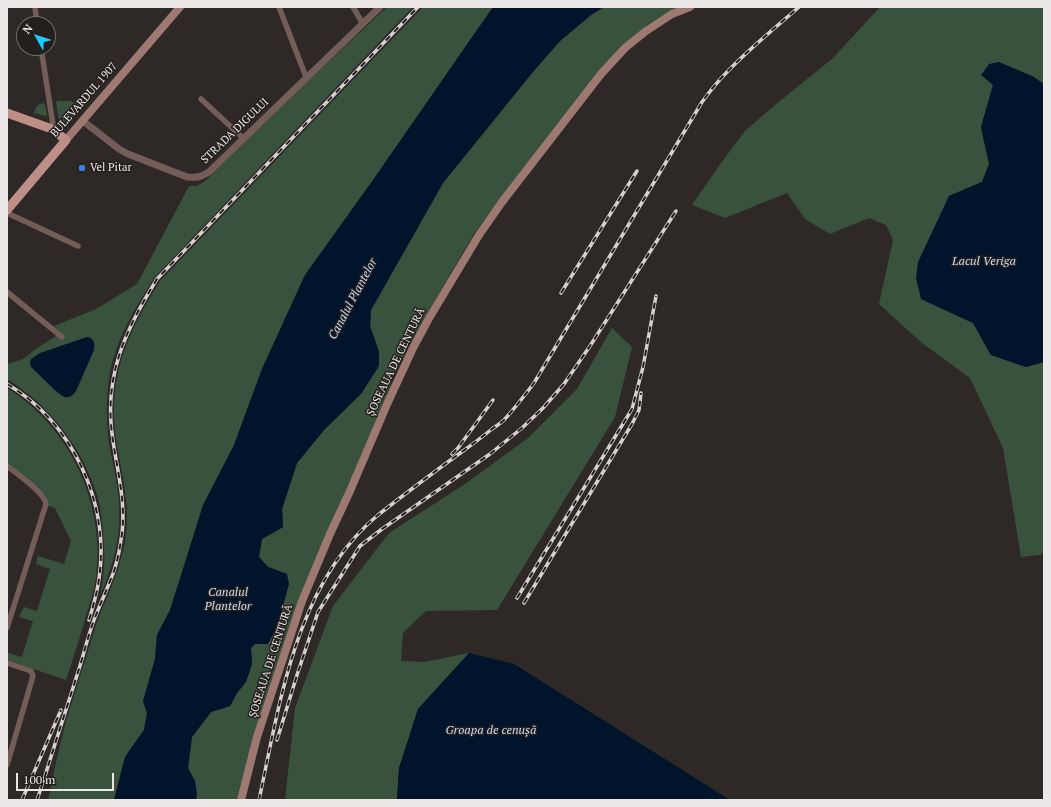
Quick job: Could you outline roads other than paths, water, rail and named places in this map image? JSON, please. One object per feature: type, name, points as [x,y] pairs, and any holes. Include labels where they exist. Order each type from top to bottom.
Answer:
[{"type":"main road","name":"BULEVARDUL 1907","points":[[7,211],[180,7]]},
{"type":"main road","name":"ȘOSEAUA DE CENTURĂ","points":[[241,800],[257,736],[302,602],[388,402],[413,348],[428,320],[479,235],[502,202],[601,74],[625,48],[646,31],[672,14],[690,7]]},
{"type":"main road","points":[[7,113],[54,131],[66,140]]},
{"type":"street","points":[[279,7],[306,77]]},
{"type":"street","points":[[353,7],[363,24]]},
{"type":"street","name":"STRADA DIGULUI","points":[[83,121],[112,145],[124,152],[187,176],[194,178],[201,177],[209,172],[380,7]]},
{"type":"street","points":[[42,56],[54,131]]},
{"type":"street","points":[[201,99],[243,138]]},
{"type":"street","points":[[7,211],[78,246]]},
{"type":"street","points":[[7,292],[62,337]]},
{"type":"street","points":[[7,466],[41,494],[46,501],[46,504],[7,628]]},
{"type":"street","points":[[7,663],[31,671],[33,676],[7,764]]},
{"type":"water","name":"Canalul Plantelor","points":[[493,7],[604,7],[591,15],[560,41],[532,73],[443,183],[371,310],[370,326],[379,352],[379,366],[361,394],[324,430],[297,463],[282,509],[283,527],[262,539],[259,557],[268,567],[287,574],[289,584],[278,625],[268,644],[255,644],[251,648],[252,664],[246,682],[237,693],[230,706],[211,712],[192,737],[188,768],[195,781],[197,794],[196,800],[114,800],[125,757],[144,730],[147,713],[143,701],[155,659],[157,635],[170,610],[203,505],[234,445],[262,369],[305,275]]},
{"type":"water","name":"Lacul Veriga","points":[[999,62],[1032,76],[1044,84],[1044,362],[1026,367],[991,355],[973,323],[921,299],[916,278],[918,262],[949,196],[982,182],[989,164],[981,127],[993,85],[981,75],[989,64]]},
{"type":"water","points":[[87,337],[94,341],[94,350],[76,391],[71,396],[62,396],[31,367],[31,359],[40,353]]},
{"type":"water","name":"Groapa de cenușă","points":[[469,653],[514,664],[730,800],[397,800],[399,768],[418,709]]},
{"type":"railway","points":[[37,800],[92,626],[117,561],[123,528],[123,515],[113,441],[111,397],[119,356],[135,318],[157,279],[418,7]]},
{"type":"railway","points":[[259,800],[284,685],[296,646],[310,609],[328,574],[350,543],[378,515],[501,423],[516,406],[534,383],[702,102],[717,82],[736,63],[799,7]]},
{"type":"railway","points":[[561,293],[637,171]]},
{"type":"railway","points":[[277,740],[318,612],[360,546],[490,454],[522,428],[543,408],[564,384],[590,346],[676,211]]},
{"type":"railway","points":[[517,598],[632,409],[643,367],[656,296]]},
{"type":"railway","points":[[7,384],[30,400],[51,420],[68,443],[82,468],[92,494],[99,522],[101,550],[99,579],[89,620]]},
{"type":"railway","points":[[524,603],[632,424],[639,410],[641,393]]},
{"type":"railway","points":[[452,454],[493,400]]},
{"type":"railway","points":[[22,800],[61,710]]},
{"type":"place","name":"Vel Pitar","points":[[82,168]]}]
